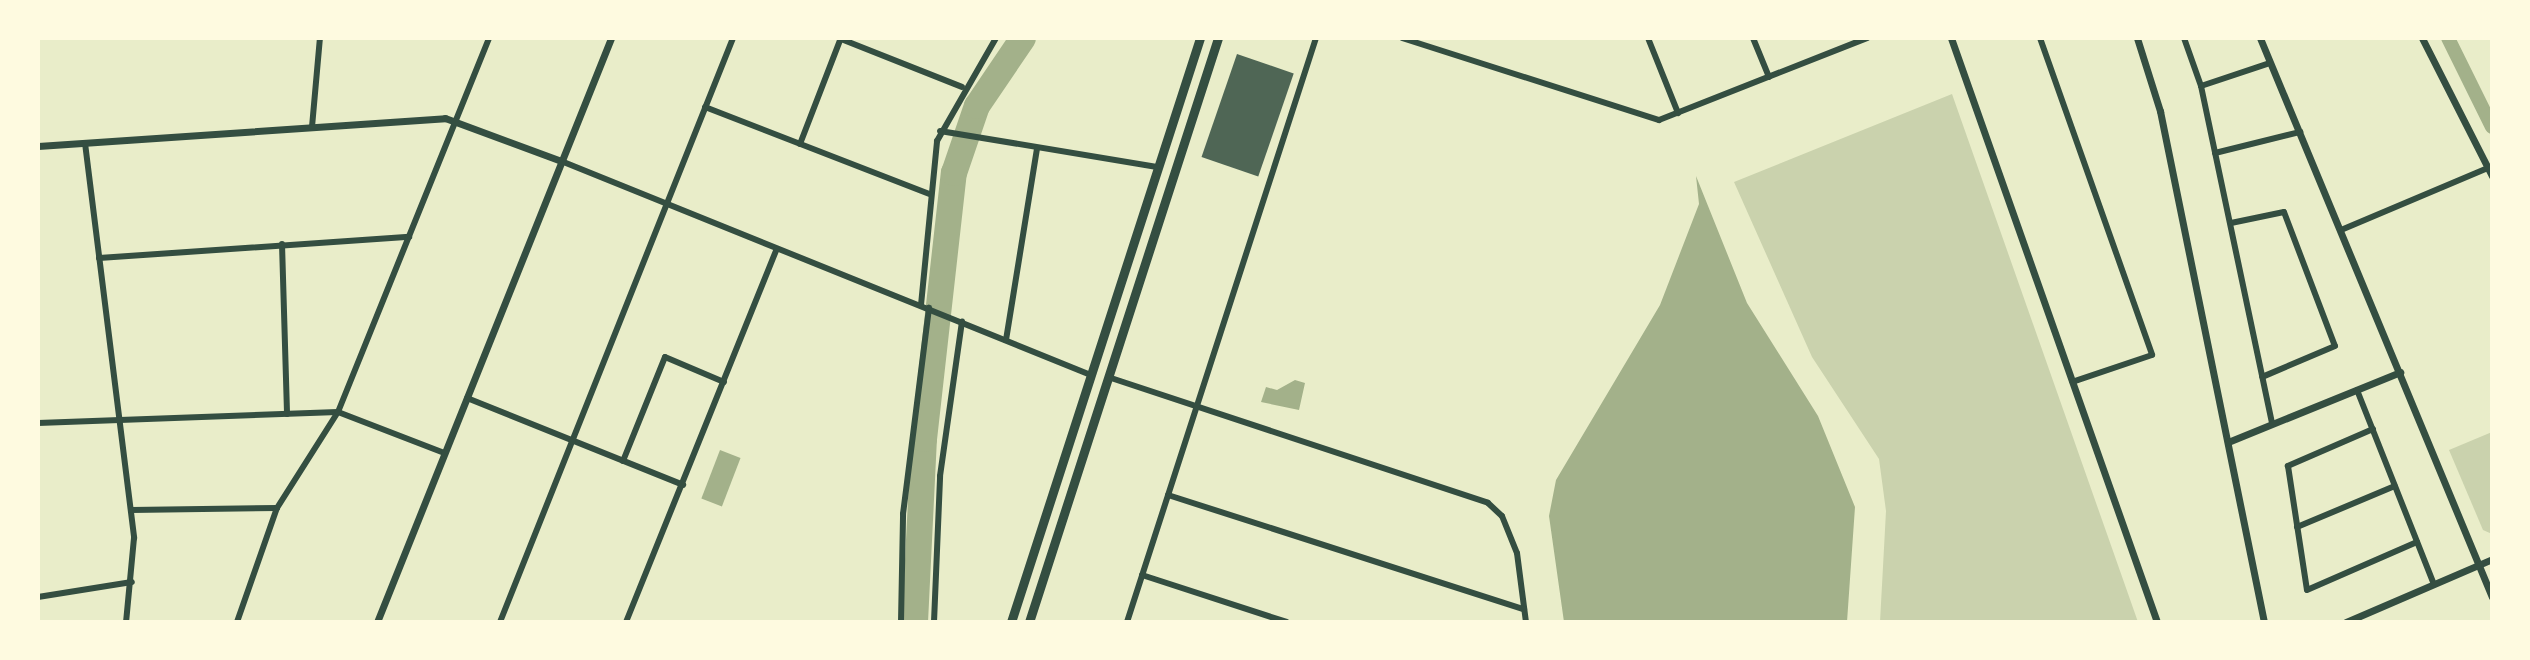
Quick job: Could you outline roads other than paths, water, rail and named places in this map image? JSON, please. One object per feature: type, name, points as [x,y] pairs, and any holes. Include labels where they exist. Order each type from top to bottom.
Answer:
[{"type":"main road","points":[[1011,622],[1200,38]]},
{"type":"main road","points":[[1029,622],[1218,38]]},
{"type":"street","points":[[312,127],[320,38]]},
{"type":"street","points":[[237,622],[277,508],[338,412],[489,38]]},
{"type":"street","points":[[377,622],[611,38]]},
{"type":"street","points":[[500,622],[733,38]]},
{"type":"street","points":[[800,144],[841,38],[962,87]]},
{"type":"street","points":[[921,305],[929,194],[940,131],[962,87],[996,38]]},
{"type":"street","points":[[1127,622],[1316,38]]},
{"type":"street","points":[[1402,38],[1650,118],[1678,113],[1848,42],[1867,38]]},
{"type":"street","points":[[1648,38],[1678,113]]},
{"type":"street","points":[[1753,38],[1769,77]]},
{"type":"street","points":[[1951,38],[2157,622]]},
{"type":"street","points":[[2040,38],[2152,355],[2072,382]]},
{"type":"street","points":[[2137,38],[2160,111],[2264,622]]},
{"type":"street","points":[[2184,38],[2201,86],[2272,424]]},
{"type":"street","points":[[2260,38],[2492,597]]},
{"type":"street","points":[[2341,230],[2490,172],[2422,38]]},
{"type":"street","points":[[2201,86],[2270,63]]},
{"type":"street","points":[[705,107],[929,194]]},
{"type":"street","points":[[38,146],[456,119],[1091,375]]},
{"type":"street","points":[[940,131],[1157,167]]},
{"type":"street","points":[[2215,153],[2300,132]]},
{"type":"street","points":[[85,143],[131,510],[132,582],[126,622]]},
{"type":"street","points":[[1006,340],[1037,149]]},
{"type":"street","points":[[2231,223],[2284,212],[2335,346],[2262,377]]},
{"type":"street","points":[[99,258],[409,237]]},
{"type":"street","points":[[282,244],[287,414]]},
{"type":"street","points":[[626,622],[777,249]]},
{"type":"street","points":[[901,622],[903,514],[929,308]]},
{"type":"street","points":[[934,622],[940,476],[962,322]]},
{"type":"street","points":[[623,461],[665,357],[724,382]]},
{"type":"street","points":[[2228,442],[2400,372]]},
{"type":"street","points":[[1108,377],[1488,503],[1509,528],[1526,622]]},
{"type":"street","points":[[2357,390],[2434,584]]},
{"type":"street","points":[[467,398],[683,485]]},
{"type":"street","points":[[38,423],[338,412],[444,453]]},
{"type":"street","points":[[2373,429],[2288,466],[2307,590],[2417,542]]},
{"type":"street","points":[[2297,527],[2395,486]]},
{"type":"street","points":[[1168,495],[1524,609]]},
{"type":"street","points":[[131,510],[277,508]]},
{"type":"street","points":[[2346,622],[2492,559]]},
{"type":"street","points":[[1142,575],[1287,622]]},
{"type":"street","points":[[38,597],[132,582]]},
{"type":"waterway","points":[[915,622],[924,439],[954,173],[977,106],[1023,38]]},
{"type":"waterway","points":[[2448,38],[2492,127]]}]
